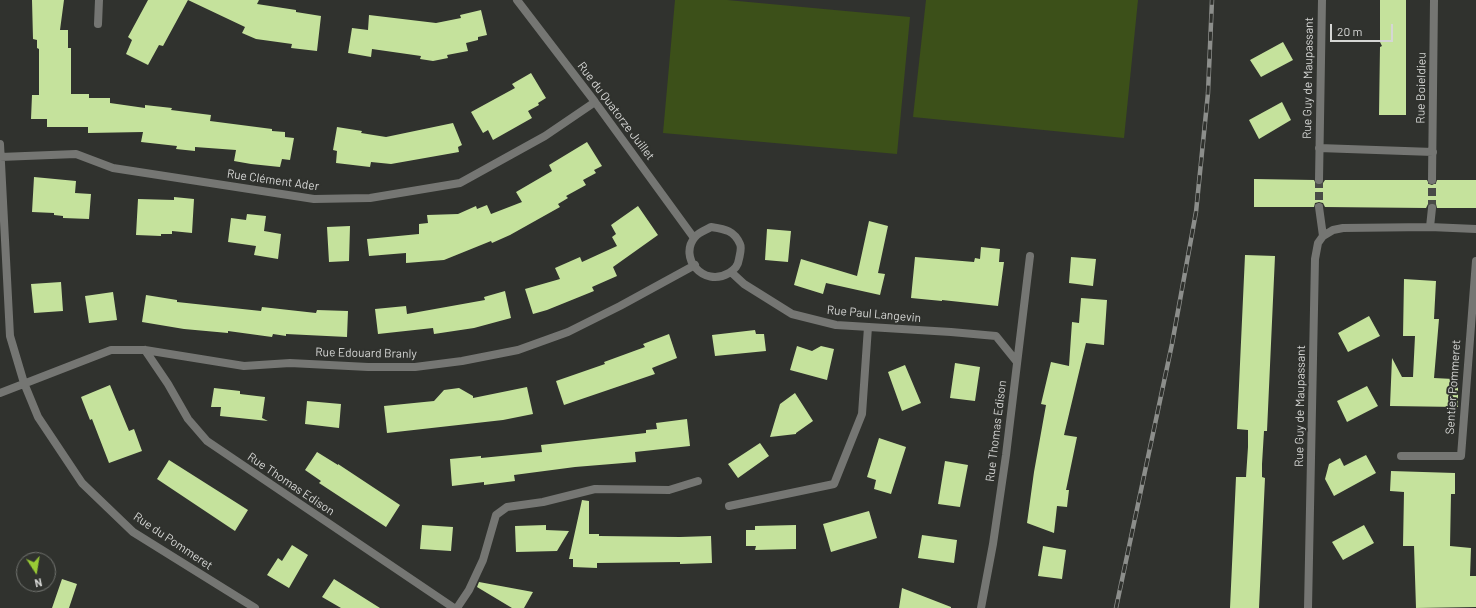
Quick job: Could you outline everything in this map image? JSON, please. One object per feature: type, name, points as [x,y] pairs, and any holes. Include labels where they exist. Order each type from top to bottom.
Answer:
[{"type":"street","points":[[98,24],[99,0]]},
{"type":"street","name":"Rue du Quatorze Juillet","points":[[517,0],[595,102],[694,238]]},
{"type":"street","name":"Rue Guy de Maupassant","points":[[1319,180],[1322,0]]},
{"type":"street","name":"Rue Boieldieu","points":[[1432,180],[1434,0]]},
{"type":"street","name":"Rue Clément Ader","points":[[0,157],[76,154],[113,168],[314,199],[370,198],[460,183],[545,136],[595,102]]},
{"type":"street","name":"Rue du Pommeret","points":[[0,144],[0,170],[10,336],[24,384],[38,417],[82,483],[133,532],[254,608]]},
{"type":"street","points":[[1319,148],[1433,152]]},
{"type":"street","name":"Rue Guy de Maupassant","points":[[1308,608],[1315,259],[1318,243],[1323,236],[1319,207]]},
{"type":"street","points":[[1430,227],[1432,208]]},
{"type":"street","points":[[710,226],[730,230],[737,237],[741,246],[738,266],[731,272],[721,277],[709,277],[702,274],[694,265],[690,257],[690,248],[694,238],[710,226]]},
{"type":"street","points":[[1323,236],[1333,230],[1343,228],[1430,227],[1476,229]]},
{"type":"street","name":"Rue Thomas Edison","points":[[981,608],[993,544],[1006,454],[1030,256]]},
{"type":"street","name":"Sentier Pommeret","points":[[1401,456],[1461,456],[1476,261]]},
{"type":"street","name":"Rue Edouard Branly","points":[[0,393],[110,350],[145,350],[244,366],[290,363],[368,367],[415,366],[462,361],[518,350],[568,332],[620,306],[694,265]]},
{"type":"street","name":"Rue Paul Langevin","points":[[731,272],[744,284],[792,314],[836,325],[996,336],[1017,362]]},
{"type":"street","points":[[729,506],[834,484],[862,414],[868,327]]},
{"type":"street","name":"Rue Thomas Edison","points":[[145,350],[168,384],[188,419],[207,441],[456,608]]},
{"type":"street","points":[[456,608],[469,590],[482,560],[496,515],[507,507],[543,502],[595,489],[669,490],[698,482]]},
{"type":"green space","points":[[675,0],[727,0],[910,17],[897,154],[663,133]]},
{"type":"green space","points":[[926,0],[1138,0],[1124,138],[913,117]]},
{"type":"building","points":[[32,0],[64,0],[60,30],[68,30],[68,48],[71,48],[71,94],[89,94],[89,98],[110,98],[110,103],[145,108],[145,105],[172,108],[171,110],[211,115],[210,121],[285,132],[285,137],[294,138],[290,160],[282,159],[280,167],[251,164],[234,161],[236,150],[195,147],[195,151],[176,149],[177,146],[141,142],[143,132],[88,133],[88,127],[47,127],[47,119],[31,119],[32,95],[39,95],[39,49],[37,48],[37,40],[33,39]]},
{"type":"building","points":[[148,0],[188,0],[163,46],[159,45],[148,65],[126,54],[132,40],[128,37]]},
{"type":"building","points":[[188,0],[259,0],[257,4],[296,10],[296,12],[321,16],[317,51],[291,48],[292,44],[256,39],[242,33],[245,27]]},
{"type":"building","points":[[1380,0],[1406,0],[1406,115],[1379,115],[1380,47],[1382,46],[1380,42]]},
{"type":"building","points":[[481,10],[487,35],[478,37],[478,40],[466,43],[468,51],[447,55],[448,58],[433,61],[420,59],[421,56],[372,49],[371,57],[348,53],[352,28],[368,30],[369,15],[436,23],[461,18],[460,15]]},
{"type":"building","points":[[1283,42],[1293,60],[1261,77],[1250,60]]},
{"type":"building","points":[[531,73],[546,98],[538,103],[539,105],[528,111],[532,118],[493,140],[488,130],[483,133],[471,112],[515,88],[512,84]]},
{"type":"building","points":[[1282,102],[1291,120],[1259,139],[1249,120]]},
{"type":"building","points":[[453,123],[462,145],[458,147],[459,152],[391,164],[371,162],[370,167],[336,163],[337,151],[333,150],[337,127],[386,137]]},
{"type":"building","points":[[587,142],[602,166],[594,170],[596,173],[583,180],[586,185],[566,196],[568,198],[558,204],[560,207],[510,235],[444,260],[406,263],[406,253],[369,256],[367,239],[419,234],[419,224],[428,223],[427,215],[458,214],[476,206],[477,209],[487,205],[491,214],[522,202],[516,192],[552,171],[549,165]]},
{"type":"building","points":[[34,177],[76,181],[75,193],[91,194],[89,219],[63,218],[63,216],[54,215],[54,213],[32,212]]},
{"type":"building","points":[[1254,179],[1314,180],[1316,184],[1319,185],[1325,180],[1427,180],[1429,184],[1432,185],[1436,183],[1437,180],[1476,180],[1476,208],[1437,208],[1436,204],[1432,203],[1428,204],[1426,208],[1325,207],[1323,203],[1319,202],[1315,203],[1314,207],[1254,207]]},
{"type":"building","points":[[174,197],[194,199],[192,233],[172,231],[172,234],[161,234],[161,236],[136,235],[138,199],[174,200]]},
{"type":"building","points":[[638,206],[658,235],[613,267],[617,276],[592,287],[594,291],[533,314],[525,289],[560,279],[555,268],[580,257],[582,262],[617,246],[612,237],[616,234],[611,225]]},
{"type":"building","points":[[247,214],[266,216],[264,231],[281,234],[278,259],[254,255],[256,246],[228,242],[231,218],[246,220]]},
{"type":"building","points":[[869,221],[888,226],[878,273],[885,274],[880,295],[826,283],[823,294],[794,285],[801,259],[857,276]]},
{"type":"building","points":[[350,226],[349,261],[329,262],[327,227]]},
{"type":"building","points":[[767,229],[791,231],[788,262],[765,260]]},
{"type":"building","points":[[981,247],[1000,249],[999,262],[1004,262],[998,306],[911,298],[915,257],[974,262],[975,258],[980,259]]},
{"type":"building","points":[[1245,255],[1275,256],[1267,431],[1264,431],[1262,464],[1262,477],[1265,478],[1259,608],[1230,608],[1236,477],[1246,477],[1248,447],[1248,430],[1237,429]]},
{"type":"building","points":[[1071,257],[1096,259],[1093,286],[1069,283]]},
{"type":"building","points":[[1404,279],[1436,281],[1434,319],[1439,319],[1434,378],[1453,379],[1453,385],[1458,385],[1458,407],[1390,406],[1392,358],[1402,377],[1413,377],[1415,336],[1403,336]]},
{"type":"building","points":[[61,282],[63,311],[34,313],[31,284]]},
{"type":"building","points":[[505,291],[511,318],[474,328],[434,334],[433,328],[378,334],[375,309],[406,306],[407,314],[485,300],[484,297]]},
{"type":"building","points":[[113,292],[117,320],[89,323],[85,296]]},
{"type":"building","points":[[146,295],[177,300],[177,302],[261,311],[262,307],[316,313],[317,310],[348,311],[347,337],[286,334],[286,336],[273,334],[272,337],[228,331],[228,333],[184,329],[142,322]]},
{"type":"building","points":[[1081,298],[1107,300],[1104,345],[1086,343],[1064,435],[1077,437],[1066,490],[1069,490],[1067,507],[1057,506],[1054,533],[1027,523],[1046,405],[1041,404],[1051,362],[1069,366],[1072,322],[1079,323]]},
{"type":"building","points":[[1369,316],[1380,336],[1348,352],[1338,333]]},
{"type":"building","points":[[755,330],[756,334],[764,334],[766,351],[715,356],[712,335]]},
{"type":"building","points":[[669,334],[677,358],[652,368],[655,374],[564,405],[556,381],[605,364],[604,362],[645,347],[643,344]]},
{"type":"building","points":[[797,346],[812,351],[821,346],[834,349],[827,380],[790,370]]},
{"type":"building","points":[[955,363],[980,367],[975,401],[950,398]]},
{"type":"building","points":[[905,365],[921,403],[902,411],[888,372]]},
{"type":"building","points":[[110,385],[129,431],[134,429],[142,451],[109,463],[92,419],[90,420],[81,397]]},
{"type":"building","points":[[1367,386],[1378,406],[1347,422],[1337,401]]},
{"type":"building","points":[[527,387],[533,414],[503,420],[387,433],[384,406],[434,401],[444,390],[459,388],[473,396],[473,398]]},
{"type":"building","points":[[214,388],[240,391],[240,394],[265,397],[262,418],[268,421],[220,416],[221,407],[211,407]]},
{"type":"building","points":[[795,393],[813,421],[796,434],[770,437],[780,404]]},
{"type":"building","points":[[307,401],[341,404],[339,428],[305,424]]},
{"type":"building","points":[[687,419],[690,446],[635,452],[636,462],[575,467],[514,475],[515,481],[484,485],[484,482],[452,486],[450,459],[481,456],[481,458],[542,452],[541,445],[646,433],[646,430],[657,429],[656,423]]},
{"type":"building","points":[[879,438],[906,447],[891,494],[874,489],[876,480],[867,477]]},
{"type":"building","points":[[760,443],[769,456],[738,478],[728,464]]},
{"type":"building","points":[[317,452],[400,505],[386,527],[319,483],[321,481],[305,470]]},
{"type":"building","points":[[1366,455],[1376,473],[1334,496],[1325,479],[1329,464],[1340,458],[1344,466]]},
{"type":"building","points":[[169,460],[248,510],[235,531],[157,479]]},
{"type":"building","points":[[945,461],[968,465],[960,507],[938,504]]},
{"type":"building","points":[[1391,471],[1455,473],[1455,494],[1451,494],[1450,546],[1471,548],[1470,576],[1476,576],[1476,607],[1416,608],[1414,546],[1403,546],[1404,492],[1390,491]]},
{"type":"building","points":[[582,500],[589,501],[589,534],[599,534],[599,536],[711,536],[712,563],[597,563],[597,568],[573,567],[573,559],[569,559]]},
{"type":"building","points":[[869,511],[877,538],[831,552],[823,524]]},
{"type":"building","points":[[422,525],[453,527],[451,551],[420,549]]},
{"type":"building","points":[[546,525],[546,530],[569,531],[557,551],[516,552],[515,526]]},
{"type":"building","points":[[796,525],[796,549],[755,550],[756,546],[746,546],[746,530],[755,530],[755,526]]},
{"type":"building","points":[[1364,525],[1374,543],[1343,560],[1332,542]]},
{"type":"building","points":[[922,535],[957,540],[954,563],[918,558]]},
{"type":"building","points":[[292,545],[308,555],[289,588],[267,575],[278,558],[282,561]]},
{"type":"building","points":[[1043,546],[1066,550],[1062,579],[1038,576]]},
{"type":"building","points":[[62,579],[77,584],[69,608],[52,608]]},
{"type":"building","points":[[334,579],[380,608],[341,608],[322,597]]},
{"type":"building","points":[[479,582],[533,592],[524,608],[512,608],[477,587]]},
{"type":"building","points":[[902,588],[951,607],[951,608],[899,608]]},
{"type":"tunnel","points":[[1319,180],[1319,207]]},
{"type":"tunnel","points":[[1432,180],[1432,208]]},
{"type":"railway","points":[[1116,608],[1172,344],[1196,212],[1208,93],[1212,0]]}]
